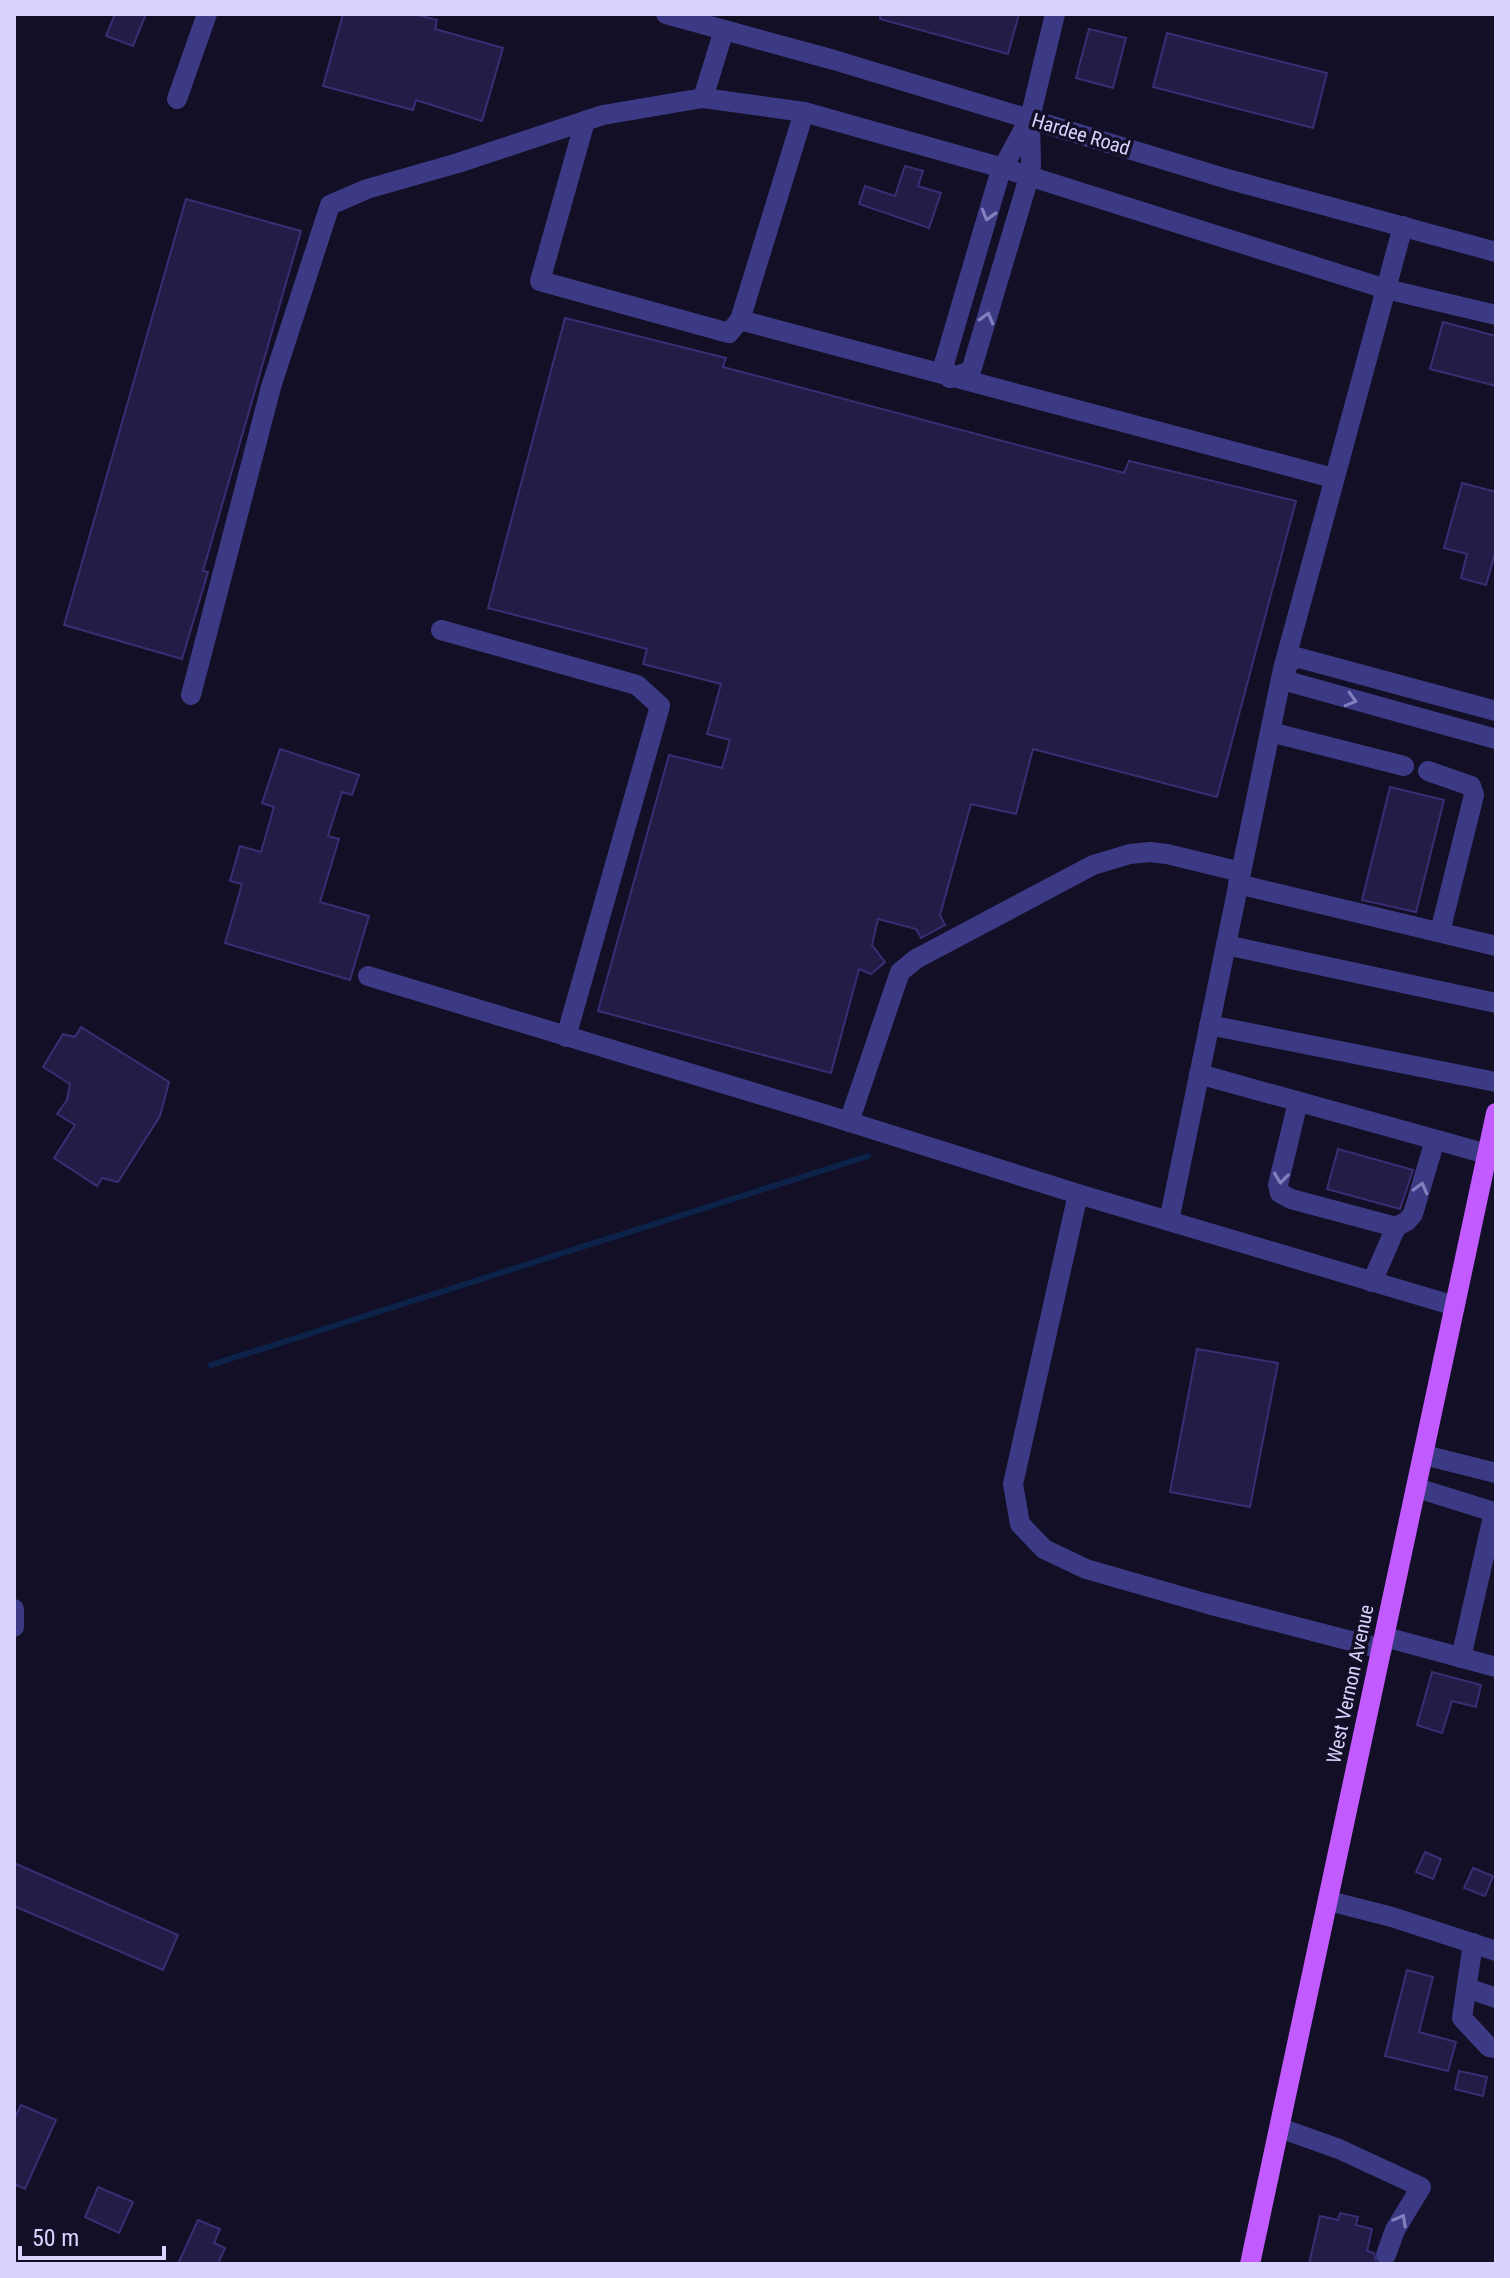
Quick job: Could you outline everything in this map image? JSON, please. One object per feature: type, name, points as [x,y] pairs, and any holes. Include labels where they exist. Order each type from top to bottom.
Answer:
[{"type":"main road","name":"West Vernon Avenue","points":[[1250,2264],[1495,1126]]},
{"type":"street","points":[[177,99],[207,14]]},
{"type":"street","name":"Hardee Road","points":[[666,14],[834,60],[1231,180],[1496,252]]},
{"type":"street","points":[[950,378],[971,371],[1029,177],[1030,118],[1055,14]]},
{"type":"street","points":[[703,98],[724,30]]},
{"type":"street","points":[[191,695],[271,387],[330,205],[367,189],[458,163],[603,115],[703,98],[804,112],[1003,168],[1386,289],[1496,315]]},
{"type":"street","points":[[585,121],[540,281],[729,333],[740,320],[804,112]]},
{"type":"street","points":[[950,378],[944,364],[1003,168],[1030,118]]},
{"type":"street","points":[[1169,1221],[1283,669],[1403,226]]},
{"type":"street","points":[[740,320],[1333,478]]},
{"type":"street","points":[[441,630],[637,685],[660,706],[566,1037]]},
{"type":"street","points":[[1283,669],[1296,657],[1496,711]]},
{"type":"street","points":[[1283,669],[1290,682],[1496,739]]},
{"type":"street","points":[[1270,732],[1404,766]]},
{"type":"street","points":[[1428,771],[1462,781],[1471,786],[1474,795],[1440,932]]},
{"type":"street","points":[[849,1122],[900,972],[916,959],[1093,865],[1130,854],[1167,854],[1240,878],[1496,946]]},
{"type":"street","points":[[1226,945],[1496,1003]]},
{"type":"street","points":[[368,976],[1455,1306]]},
{"type":"street","points":[[1209,1025],[1496,1082]]},
{"type":"street","points":[[1199,1074],[1487,1154]]},
{"type":"street","points":[[1298,1102],[1278,1185],[1280,1193],[1291,1199],[1396,1227]]},
{"type":"street","points":[[1372,1282],[1396,1227],[1413,1214],[1435,1140]]},
{"type":"street","points":[[1078,1194],[1013,1484],[1020,1524],[1044,1549],[1086,1569],[1208,1604],[1496,1667]]},
{"type":"street","points":[[1424,1455],[1496,1473]]},
{"type":"street","points":[[1417,1488],[1494,1512],[1461,1658]]},
{"type":"street","points":[[14,1609],[14,1626]]},
{"type":"street","points":[[1329,1901],[1496,1951]]},
{"type":"street","points":[[1473,1943],[1462,2018],[1489,2047],[1496,2048]]},
{"type":"street","points":[[1467,1988],[1496,1998]]},
{"type":"street","points":[[1280,2128],[1339,2149],[1421,2187],[1395,2230],[1386,2255]]},
{"type":"building","points":[[115,14],[146,14],[133,46],[106,36]]},
{"type":"building","points":[[343,14],[414,14],[437,20],[435,29],[503,48],[482,121],[416,100],[413,110],[323,86]]},
{"type":"building","points":[[880,14],[1019,14],[1008,54],[880,19]]},
{"type":"building","points":[[1089,29],[1126,38],[1113,88],[1076,78]]},
{"type":"building","points":[[1167,33],[1327,73],[1313,128],[1153,87]]},
{"type":"building","points":[[905,166],[923,171],[918,186],[941,193],[929,228],[859,204],[865,186],[895,196]]},
{"type":"building","points":[[186,199],[301,231],[203,571],[208,572],[182,659],[64,625]]},
{"type":"building","points":[[565,318],[726,358],[723,367],[1124,473],[1129,461],[1296,501],[1217,797],[1033,749],[1016,814],[971,804],[940,915],[945,925],[921,938],[916,929],[878,919],[872,945],[885,962],[871,974],[859,969],[831,1073],[598,1011],[669,755],[722,768],[730,740],[707,734],[721,684],[643,664],[647,649],[488,608]]},
{"type":"building","points":[[1443,322],[1496,336],[1496,386],[1430,369]]},
{"type":"building","points":[[1462,483],[1496,492],[1496,550],[1486,585],[1461,578],[1467,554],[1444,548]]},
{"type":"building","points":[[280,749],[359,775],[352,795],[342,792],[328,836],[339,839],[320,902],[369,916],[350,980],[225,943],[242,884],[230,881],[240,846],[261,852],[274,807],[262,803]]},
{"type":"building","points":[[1390,787],[1444,800],[1416,912],[1362,900]]},
{"type":"building","points":[[81,1027],[169,1082],[160,1116],[118,1182],[102,1178],[97,1186],[54,1158],[75,1125],[57,1114],[67,1100],[70,1084],[43,1067],[63,1034],[75,1037]]},
{"type":"building","points":[[1338,1149],[1413,1170],[1400,1209],[1327,1189]]},
{"type":"building","points":[[1197,1349],[1278,1363],[1250,1507],[1170,1492]]},
{"type":"building","points":[[1432,1672],[1481,1685],[1476,1707],[1452,1701],[1442,1733],[1417,1725]]},
{"type":"building","points":[[1425,1852],[1441,1859],[1433,1879],[1416,1872]]},
{"type":"building","points":[[14,1863],[178,1935],[163,1970],[14,1906]]},
{"type":"building","points":[[1473,1868],[1493,1876],[1485,1896],[1464,1888]]},
{"type":"building","points":[[1407,1970],[1433,1977],[1419,2032],[1456,2042],[1448,2071],[1385,2056]]},
{"type":"building","points":[[1459,2071],[1487,2077],[1483,2096],[1455,2089]]},
{"type":"building","points":[[21,2105],[56,2120],[25,2189],[14,2184],[14,2120]]},
{"type":"building","points":[[98,2187],[133,2202],[119,2233],[85,2217]]},
{"type":"building","points":[[1340,2213],[1358,2217],[1356,2225],[1372,2229],[1367,2251],[1374,2253],[1377,2264],[1309,2264],[1320,2216],[1338,2220]]},
{"type":"building","points":[[198,2220],[220,2229],[214,2243],[225,2248],[218,2264],[178,2264]]},
{"type":"waterway","points":[[211,1365],[868,1156]]}]
